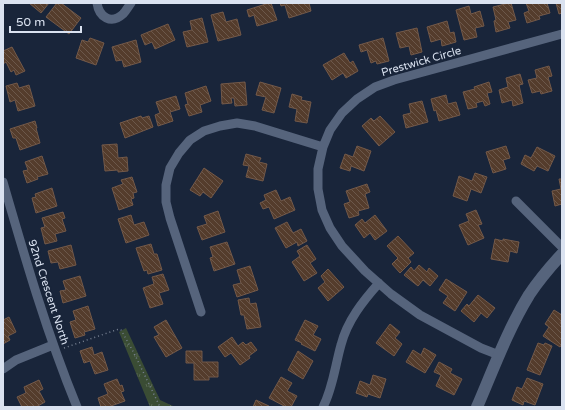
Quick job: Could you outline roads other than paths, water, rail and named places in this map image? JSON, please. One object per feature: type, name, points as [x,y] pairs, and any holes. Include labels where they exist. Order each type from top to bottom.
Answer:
[{"type":"street","points":[[97,3],[98,10],[104,17],[109,19],[117,18],[123,14],[130,3]]},
{"type":"street","name":"Prestwick Circle","points":[[499,355],[481,348],[420,315],[391,294],[365,271],[342,246],[330,228],[322,210],[318,189],[318,169],[323,147],[330,130],[342,113],[357,99],[375,88],[394,80],[562,34]]},
{"type":"street","points":[[201,312],[166,202],[166,185],[170,168],[179,153],[190,140],[204,131],[237,123],[255,126],[323,147]]},
{"type":"street","name":"92nd Crescent North","points":[[3,182],[33,285],[76,407]]},
{"type":"street","points":[[516,201],[562,247]]},
{"type":"street","points":[[3,218],[12,215]]},
{"type":"street","points":[[477,407],[499,355],[529,295],[542,276],[562,254]]},
{"type":"street","points":[[323,407],[332,384],[341,344],[348,326],[357,310],[379,283]]},
{"type":"street","points":[[3,369],[16,360],[54,348]]}]
